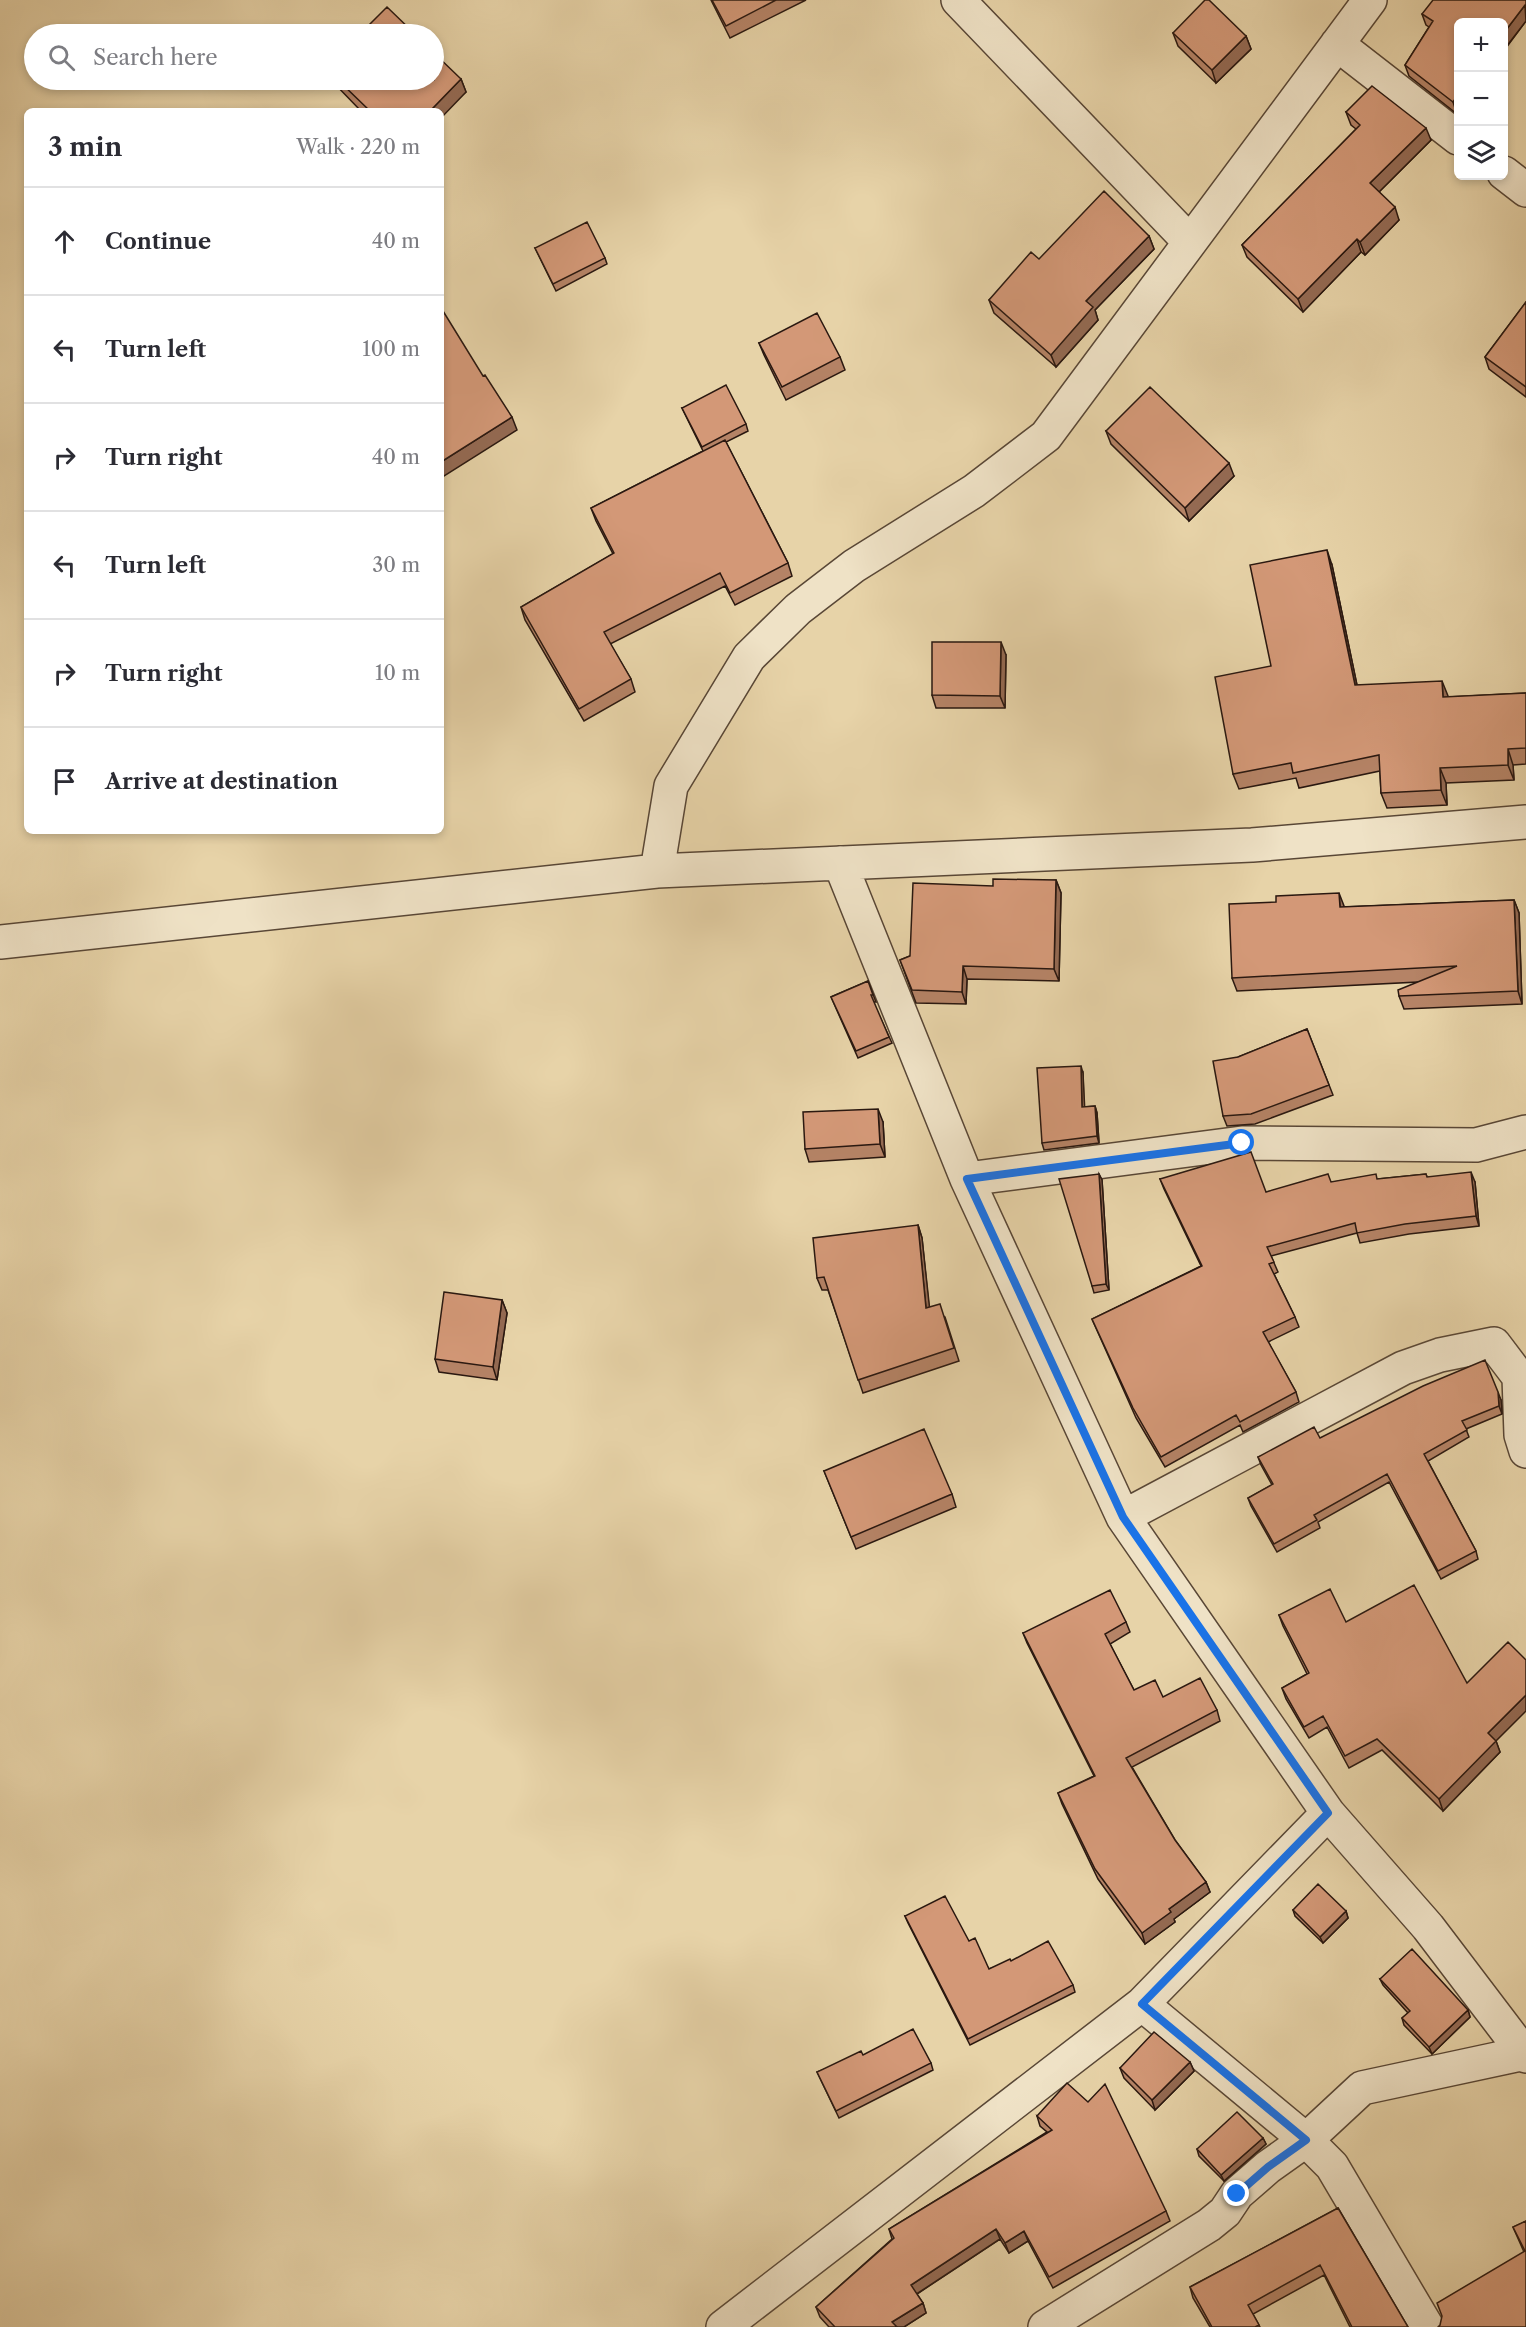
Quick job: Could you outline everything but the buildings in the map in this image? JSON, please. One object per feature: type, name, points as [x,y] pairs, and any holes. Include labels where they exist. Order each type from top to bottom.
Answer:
[{"type":"street","points":[[958,0],[1190,242]]},
{"type":"street","points":[[657,871],[671,786],[750,657],[798,609],[854,566],[974,491],[1046,436],[1370,0]]},
{"type":"street","points":[[1337,44],[1454,135]]},
{"type":"street","points":[[1508,177],[1526,190]]},
{"type":"street","points":[[0,942],[657,871],[1252,845],[1526,822]]},
{"type":"street","points":[[840,863],[967,1179],[1123,1517],[1328,1813],[1428,1927],[1525,2055],[1362,2088],[1306,2140],[1268,2167],[1237,2194],[1225,2212],[1209,2225],[1045,2327]]},
{"type":"street","points":[[967,1179],[1242,1143],[1476,1145],[1526,1132]]},
{"type":"street","points":[[1123,1517],[1403,1368],[1440,1355],[1494,1344],[1519,1377],[1521,1435],[1526,1451]]},
{"type":"street","points":[[723,2327],[1142,2004],[1328,1813]]},
{"type":"street","points":[[1142,2004],[1306,2140],[1332,2166],[1427,2327]]},
{"type":"route","points":[[1237,2194],[1268,2167],[1306,2140],[1142,2004],[1328,1813],[1123,1517],[967,1179],[1242,1143]]}]
